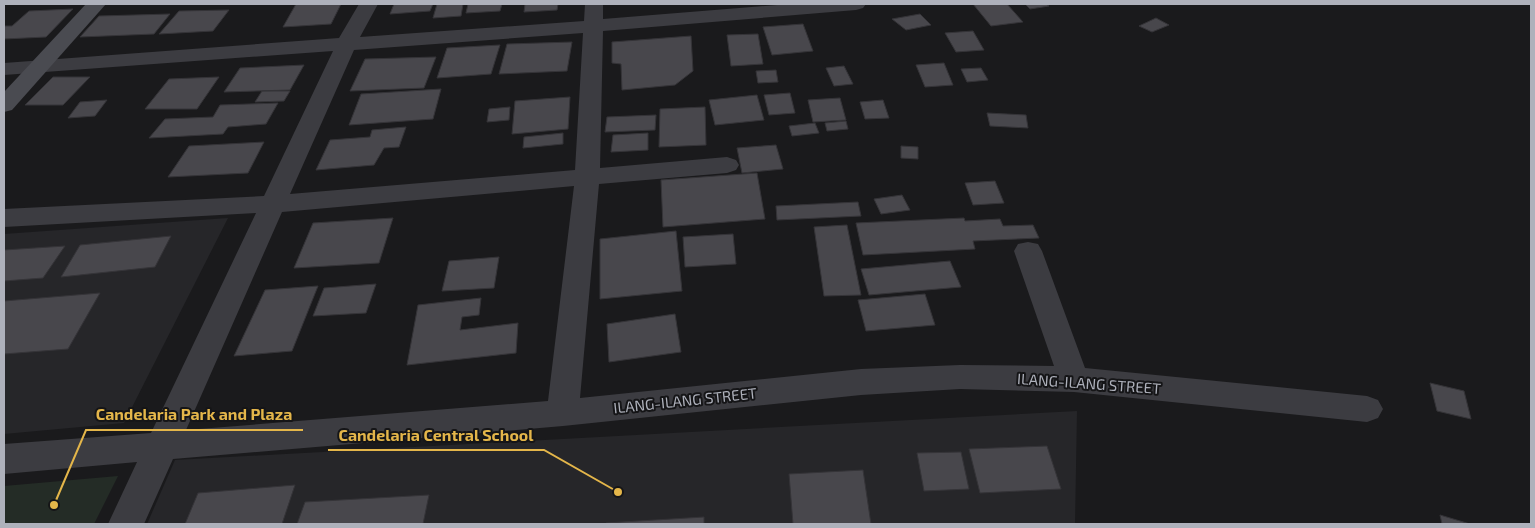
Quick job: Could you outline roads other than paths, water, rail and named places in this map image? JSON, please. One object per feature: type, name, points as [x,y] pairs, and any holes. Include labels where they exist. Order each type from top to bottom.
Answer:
[{"type":"street","points":[[4,105],[96,4]]},
{"type":"street","points":[[126,524],[164,446],[346,45],[368,4]]},
{"type":"street","points":[[563,412],[587,178],[594,4]]},
{"type":"street","points":[[4,69],[346,45],[856,4]]},
{"type":"street","points":[[4,218],[273,204],[727,165]]},
{"type":"street","points":[[1028,251],[1074,380]]},
{"type":"street","name":"ILANG-ILANG STREET","points":[[4,459],[563,412],[861,382],[960,377],[1074,380],[1367,409]]},
{"type":"place","name":"Candelaria Central School","points":[[618,492]]},
{"type":"place","name":"Candelaria Park and Plaza","points":[[54,505]]}]
